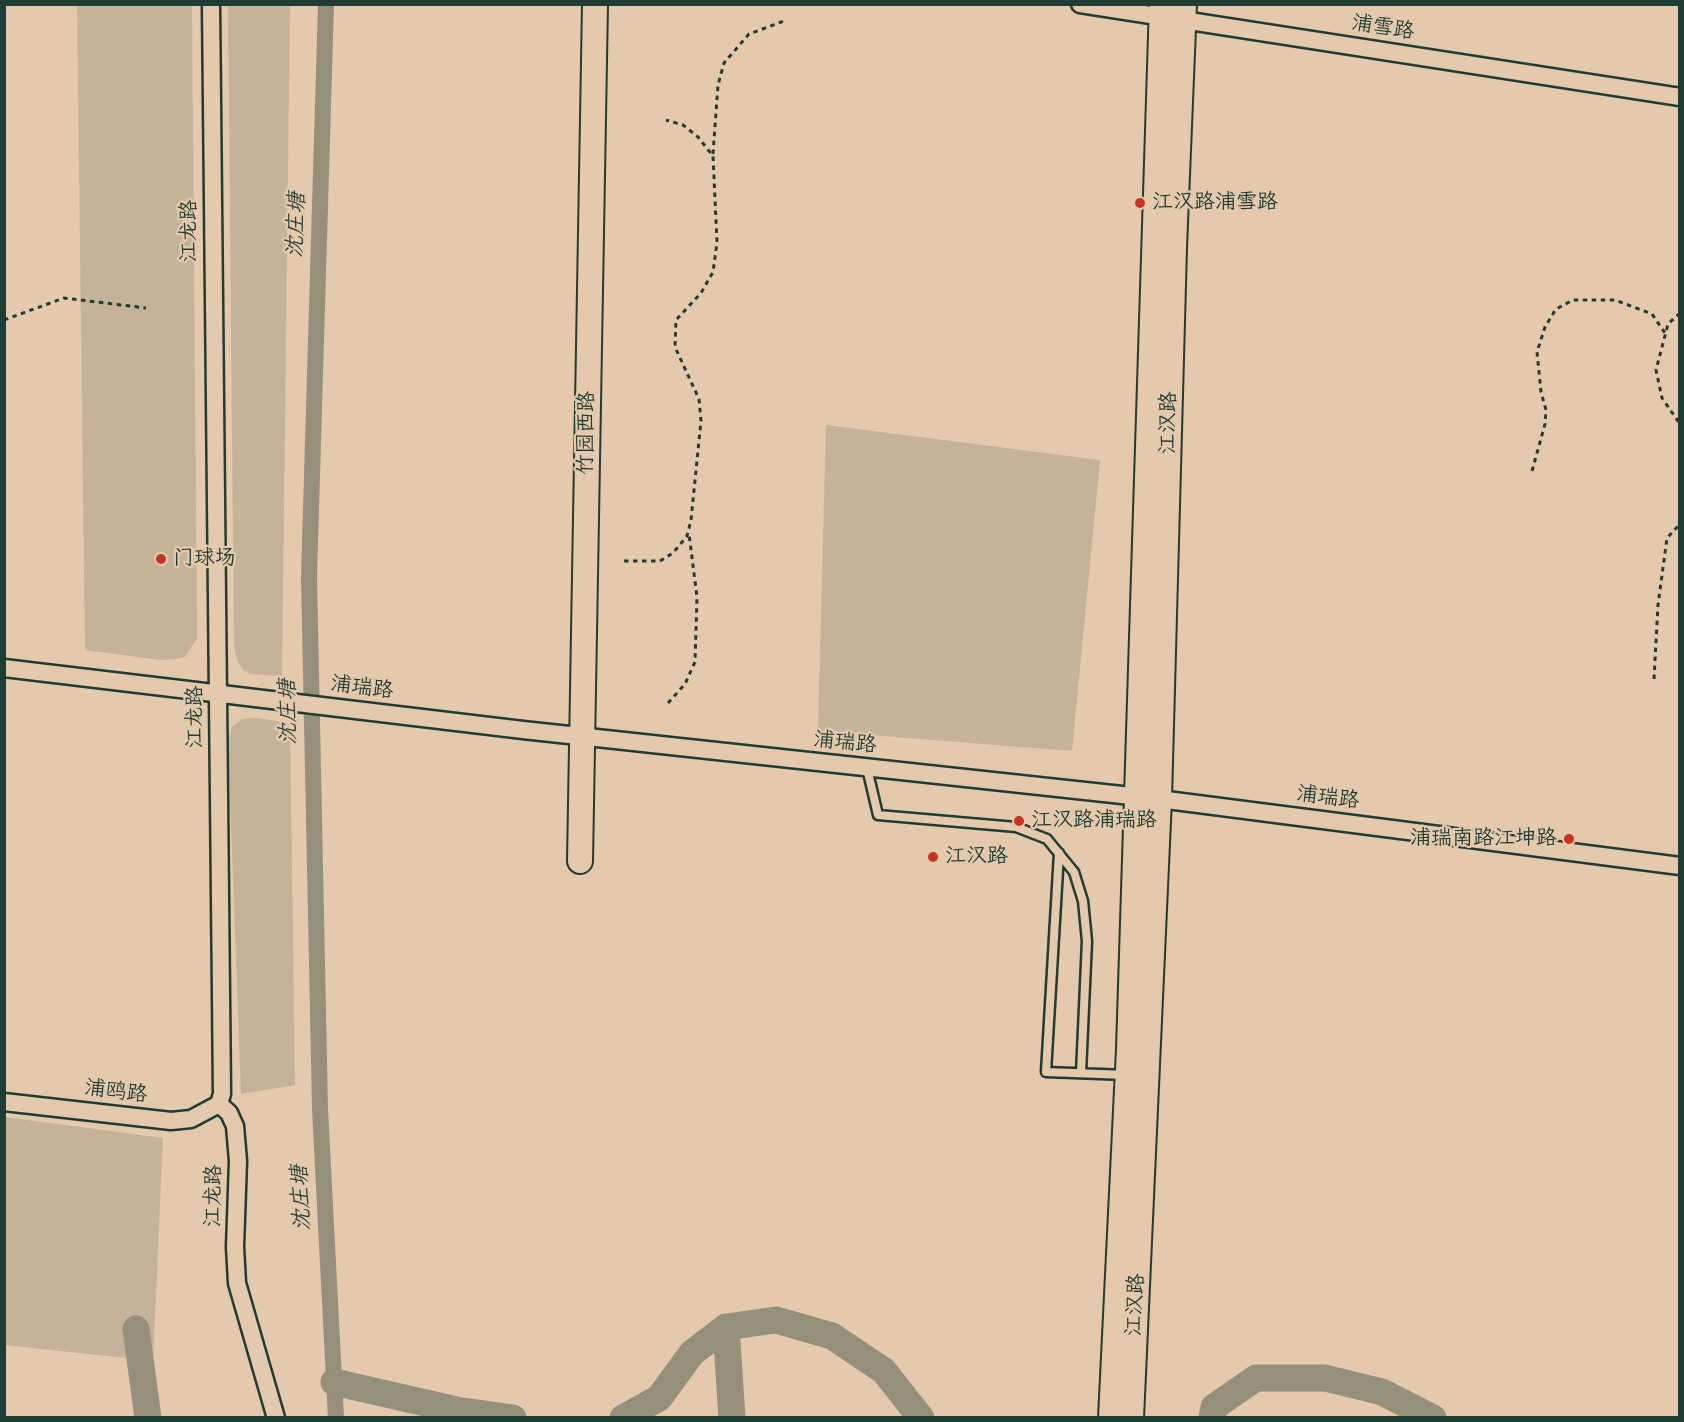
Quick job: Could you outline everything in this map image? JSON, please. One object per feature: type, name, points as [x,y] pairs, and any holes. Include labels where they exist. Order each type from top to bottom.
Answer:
[{"type":"street","name":"江龙路","points":[[211,4],[222,1094],[219,1104],[229,1113],[234,1126],[238,1161],[235,1247],[237,1283],[276,1418]]},
{"type":"street","name":"竹园西路","points":[[579,861],[595,4]]},
{"type":"street","name":"浦雪路","points":[[1080,4],[1172,12],[1680,97]]},
{"type":"street","points":[[1111,1418],[1127,1075],[1135,798],[1172,12]]},
{"type":"street","name":"江汉路","points":[[1131,1418],[1160,799],[1174,248],[1172,12]]},
{"type":"street","name":"浦瑞路","points":[[4,668],[582,737],[1160,799],[1680,866]]},
{"type":"street","name":"浦鸥路","points":[[4,1102],[171,1122],[191,1119],[219,1104]]},
{"type":"lane","points":[[867,768],[878,815],[1016,827],[1047,839],[1074,872],[1078,882],[1087,940],[1081,1073]]},
{"type":"lane","points":[[1059,853],[1046,1072],[1127,1075]]},
{"type":"path","points":[[624,561],[660,561],[673,553],[687,536],[700,421],[699,399],[675,348],[676,320],[701,293],[713,273],[717,242],[713,156],[718,85],[724,63],[749,34],[784,21]]},
{"type":"path","points":[[666,120],[683,125],[698,137],[713,156]]},
{"type":"path","points":[[4,320],[64,298],[146,308]]},
{"type":"path","points":[[1532,471],[1545,424],[1546,410],[1541,392],[1538,352],[1545,327],[1556,309],[1573,300],[1615,300],[1652,314],[1665,333]]},
{"type":"path","points":[[1680,313],[1668,324],[1656,370],[1662,398],[1680,424]]},
{"type":"path","points":[[1654,678],[1658,605],[1667,538],[1680,524]]},
{"type":"path","points":[[668,703],[684,684],[695,662],[697,597],[689,529]]},
{"type":"shaded area","points":[[77,5],[192,5],[197,638],[185,657],[175,659],[160,660],[85,650]]},
{"type":"shaded area","points":[[228,5],[290,5],[282,676],[250,674],[243,670],[237,660],[234,646]]},
{"type":"shaded area","points":[[826,425],[1100,460],[1072,751],[818,731]]},
{"type":"shaded area","points":[[257,718],[290,723],[295,1085],[241,1094],[228,741],[232,727],[242,719]]},
{"type":"shaded area","points":[[5,1117],[163,1138],[153,1361],[5,1345]]},
{"type":"waterway","name":"沈庄塘","points":[[326,4],[309,576],[320,1109],[336,1418]]},
{"type":"waterway","points":[[623,1418],[659,1398],[692,1353],[726,1327],[776,1320],[832,1336],[884,1371],[921,1418]]},
{"type":"waterway","points":[[726,1327],[732,1418]]},
{"type":"waterway","points":[[136,1329],[148,1418]]},
{"type":"waterway","points":[[1212,1418],[1214,1407],[1256,1378],[1325,1378],[1382,1392],[1433,1418]]},
{"type":"waterway","points":[[334,1382],[456,1410],[513,1418]]},
{"type":"place","name":"江汉路浦雪路","points":[[1140,203]]},
{"type":"place","name":"门球场","points":[[161,559]]},
{"type":"place","name":"江汉路浦瑞路","points":[[1019,821]]},
{"type":"place","name":"浦瑞南路江坤路","points":[[1569,839]]},
{"type":"place","name":"江汉路","points":[[933,857]]}]
